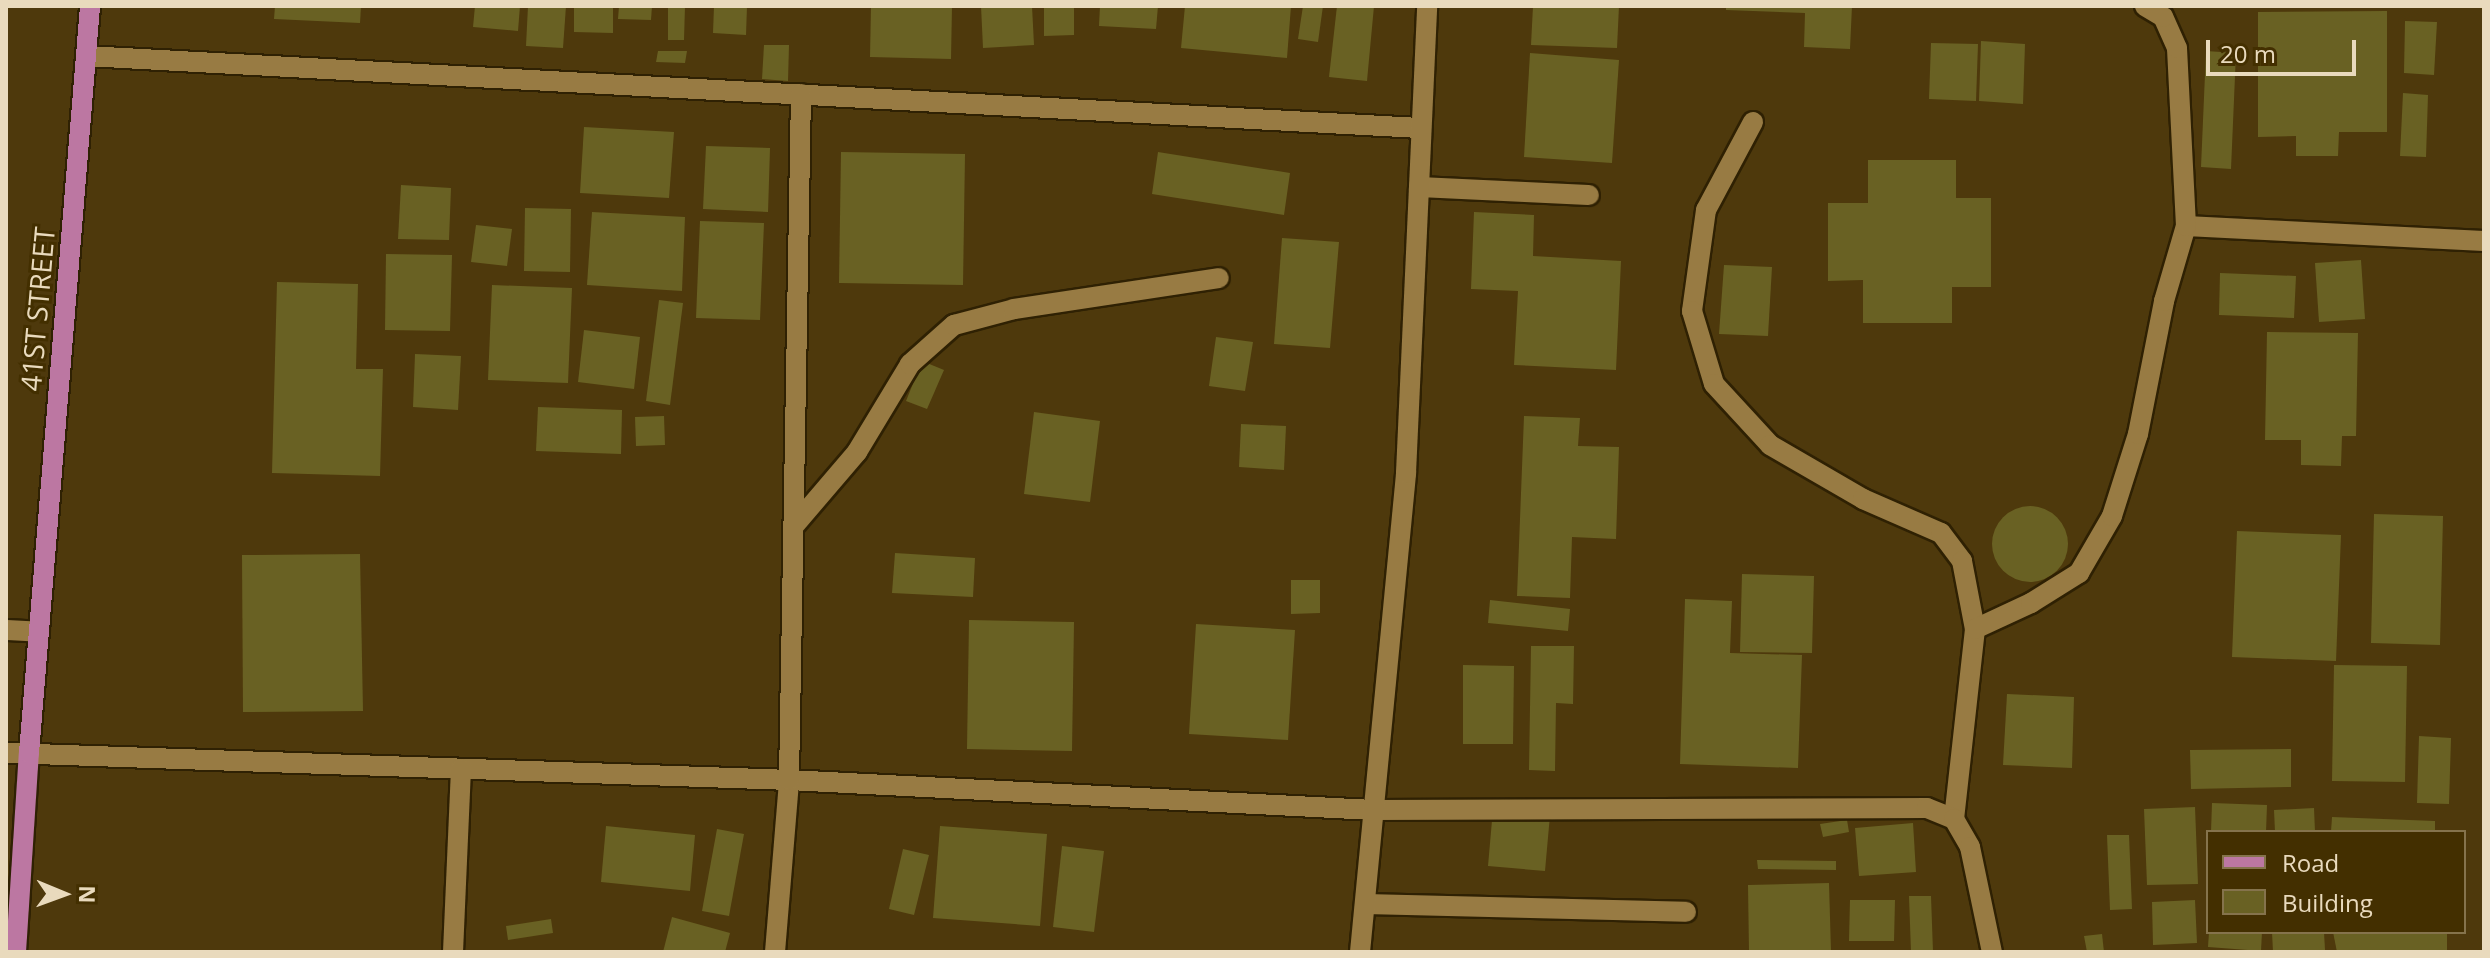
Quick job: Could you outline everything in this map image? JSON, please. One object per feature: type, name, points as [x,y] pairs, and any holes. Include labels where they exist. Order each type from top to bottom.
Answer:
[{"type":"main road","name":"41ST STREET","points":[[16,952],[29,753],[90,6]]},
{"type":"street","points":[[1360,952],[1406,473],[1427,6]]},
{"type":"street","points":[[1975,629],[2031,603],[2079,573],[2112,516],[2138,434],[2164,301],[2186,226],[2177,48],[2163,17],[2145,6]]},
{"type":"street","points":[[86,56],[1421,128]]},
{"type":"street","points":[[775,952],[789,780],[801,94]]},
{"type":"street","points":[[1753,122],[1706,210],[1692,311],[1714,384],[1770,445],[1863,499],[1941,533],[1962,561],[1975,629],[1954,819],[1970,847],[1992,952]]},
{"type":"street","points":[[1419,187],[1589,195]]},
{"type":"street","points":[[2186,226],[2484,241]]},
{"type":"street","points":[[793,527],[857,452],[910,364],[954,325],[1014,309],[1219,278]]},
{"type":"street","points":[[6,630],[39,632]]},
{"type":"street","points":[[6,753],[789,780],[1374,810],[1927,808],[1954,819]]},
{"type":"street","points":[[453,952],[461,769]]},
{"type":"street","points":[[1365,904],[1686,912]]},
{"type":"building","points":[[275,6],[361,6],[360,23],[274,19]]},
{"type":"building","points":[[475,6],[520,6],[518,31],[473,27]]},
{"type":"building","points":[[528,6],[566,6],[563,48],[526,46]]},
{"type":"building","points":[[574,6],[613,6],[613,33],[574,32]]},
{"type":"building","points":[[619,6],[652,6],[651,20],[618,19]]},
{"type":"building","points":[[668,6],[685,6],[684,40],[668,40]]},
{"type":"building","points":[[714,6],[747,6],[746,35],[713,33]]},
{"type":"building","points":[[871,6],[952,6],[951,59],[870,57]]},
{"type":"building","points":[[981,6],[1032,6],[1034,45],[983,48]]},
{"type":"building","points":[[1044,6],[1074,6],[1074,35],[1044,36]]},
{"type":"building","points":[[1100,6],[1158,6],[1156,29],[1099,26]]},
{"type":"building","points":[[1185,6],[1291,6],[1287,58],[1181,48]]},
{"type":"building","points":[[1303,6],[1323,6],[1318,42],[1298,39]]},
{"type":"building","points":[[1337,6],[1374,6],[1367,81],[1329,77]]},
{"type":"building","points":[[1533,6],[1619,6],[1617,48],[1531,45]]},
{"type":"building","points":[[1726,6],[1852,6],[1850,49],[1804,47],[1805,13],[1726,10]]},
{"type":"building","points":[[2387,11],[2387,132],[2339,132],[2338,156],[2296,156],[2296,136],[2258,137],[2258,12]]},
{"type":"building","points":[[2405,21],[2437,22],[2434,75],[2404,73]]},
{"type":"building","points":[[1981,41],[2025,44],[2023,104],[1979,101]]},
{"type":"building","points":[[1931,43],[1978,44],[1976,101],[1929,99]]},
{"type":"building","points":[[764,45],[789,45],[788,81],[762,79]]},
{"type":"building","points":[[658,51],[687,51],[685,63],[656,62]]},
{"type":"building","points":[[2206,51],[2236,53],[2231,169],[2201,167]]},
{"type":"building","points":[[1530,53],[1619,60],[1612,163],[1524,157]]},
{"type":"building","points":[[2403,93],[2428,95],[2426,157],[2400,156]]},
{"type":"building","points":[[584,127],[674,132],[669,198],[580,193]]},
{"type":"building","points":[[706,146],[770,148],[768,212],[703,209]]},
{"type":"building","points":[[841,152],[965,154],[963,285],[839,283]]},
{"type":"building","points":[[1158,152],[1290,173],[1284,215],[1152,194]]},
{"type":"building","points":[[1868,160],[1956,160],[1956,198],[1991,198],[1991,287],[1952,287],[1952,323],[1863,323],[1863,280],[1828,281],[1828,203],[1868,203]]},
{"type":"building","points":[[401,185],[451,188],[449,240],[398,239]]},
{"type":"building","points":[[525,208],[571,209],[570,272],[524,271]]},
{"type":"building","points":[[592,212],[685,217],[682,291],[587,285]]},
{"type":"building","points":[[1474,212],[1534,215],[1533,256],[1621,261],[1616,370],[1514,365],[1518,291],[1471,289]]},
{"type":"building","points":[[700,221],[764,223],[760,320],[696,318]]},
{"type":"building","points":[[476,225],[512,229],[507,266],[471,262]]},
{"type":"building","points":[[1282,238],[1339,242],[1330,348],[1274,344]]},
{"type":"building","points":[[386,254],[452,255],[450,331],[385,330]]},
{"type":"building","points":[[2361,260],[2365,319],[2319,322],[2315,263]]},
{"type":"building","points":[[1724,265],[1772,267],[1768,336],[1719,334]]},
{"type":"building","points":[[2220,273],[2296,276],[2294,318],[2219,315]]},
{"type":"building","points":[[277,282],[358,284],[356,369],[383,369],[380,476],[272,473]]},
{"type":"building","points":[[492,285],[572,288],[568,383],[488,380]]},
{"type":"building","points":[[659,300],[683,303],[670,405],[646,401]]},
{"type":"building","points":[[584,330],[640,337],[634,389],[578,382]]},
{"type":"building","points":[[2267,332],[2358,333],[2356,436],[2342,436],[2341,466],[2301,465],[2301,440],[2265,440]]},
{"type":"building","points":[[1216,337],[1253,342],[1245,391],[1209,386]]},
{"type":"building","points":[[415,354],[461,356],[458,410],[413,407]]},
{"type":"building","points":[[922,361],[944,370],[927,409],[906,401]]},
{"type":"building","points":[[538,407],[622,410],[621,454],[536,451]]},
{"type":"building","points":[[1034,412],[1100,421],[1090,502],[1024,494]]},
{"type":"building","points":[[664,416],[665,445],[636,446],[635,417]]},
{"type":"building","points":[[1524,416],[1580,418],[1578,446],[1619,447],[1616,539],[1572,537],[1570,598],[1517,596]]},
{"type":"building","points":[[1241,424],[1286,426],[1284,470],[1239,467]]},
{"type":"building","points":[[2038,506],[2051,512],[2062,523],[2068,544],[2066,559],[2051,576],[2038,582],[2022,582],[2009,576],[1994,559],[1992,536],[1998,523],[2015,508]]},
{"type":"building","points":[[2374,514],[2443,516],[2440,645],[2371,643]]},
{"type":"building","points":[[2237,531],[2341,535],[2336,661],[2232,657]]},
{"type":"building","points":[[895,553],[975,558],[973,597],[892,593]]},
{"type":"building","points":[[360,554],[363,711],[243,712],[242,555]]},
{"type":"building","points":[[1742,574],[1814,576],[1812,653],[1740,652]]},
{"type":"building","points":[[1291,580],[1320,580],[1320,613],[1291,614]]},
{"type":"building","points":[[1685,599],[1732,601],[1730,653],[1802,655],[1798,768],[1680,764]]},
{"type":"building","points":[[1490,600],[1570,609],[1568,631],[1488,623]]},
{"type":"building","points":[[969,620],[1074,622],[1072,751],[967,749]]},
{"type":"building","points":[[1196,624],[1295,630],[1288,740],[1189,734]]},
{"type":"building","points":[[1531,646],[1574,646],[1573,704],[1556,703],[1555,771],[1529,770]]},
{"type":"building","points":[[1463,665],[1514,666],[1513,744],[1463,744]]},
{"type":"building","points":[[2334,665],[2407,666],[2405,782],[2332,781]]},
{"type":"building","points":[[2007,694],[2074,697],[2072,768],[2003,765]]},
{"type":"building","points":[[2419,736],[2451,738],[2449,804],[2417,803]]},
{"type":"building","points":[[2291,749],[2291,787],[2191,789],[2190,750]]},
{"type":"building","points":[[2212,803],[2267,805],[2266,830],[2211,830]]},
{"type":"building","points":[[2195,807],[2198,884],[2147,885],[2144,809]]},
{"type":"building","points":[[2314,808],[2315,830],[2275,830],[2274,810]]},
{"type":"building","points":[[1493,809],[1550,815],[1545,871],[1488,866]]},
{"type":"building","points":[[2332,817],[2435,821],[2435,830],[2331,830]]},
{"type":"building","points":[[1847,820],[1849,832],[1823,837],[1820,824]]},
{"type":"building","points":[[1913,823],[1916,872],[1859,876],[1855,828]]},
{"type":"building","points":[[606,826],[695,835],[690,891],[601,882]]},
{"type":"building","points":[[940,826],[1047,834],[1040,926],[933,918]]},
{"type":"building","points":[[717,829],[744,834],[729,916],[702,911]]},
{"type":"building","points":[[2107,835],[2129,835],[2132,909],[2110,910]]},
{"type":"building","points":[[1062,846],[1104,851],[1094,932],[1053,927]]},
{"type":"building","points":[[903,849],[929,855],[914,915],[889,909]]},
{"type":"building","points":[[1757,860],[1836,861],[1836,870],[1758,869]]},
{"type":"building","points":[[1829,883],[1831,952],[1749,952],[1748,885]]},
{"type":"building","points":[[1909,896],[1931,896],[1933,952],[1911,952]]},
{"type":"building","points":[[1850,900],[1895,900],[1894,941],[1849,941]]},
{"type":"building","points":[[2195,900],[2197,943],[2153,945],[2152,902]]},
{"type":"building","points":[[672,917],[730,933],[725,952],[663,952]]},
{"type":"building","points":[[551,919],[553,933],[508,940],[506,926]]},
{"type":"building","points":[[2102,934],[2104,952],[2087,952],[2084,936]]},
{"type":"building","points":[[2209,934],[2262,934],[2261,951],[2208,947]]},
{"type":"building","points":[[2272,934],[2324,934],[2325,950],[2273,952]]},
{"type":"building","points":[[2333,934],[2447,934],[2447,952],[2337,952]]}]
